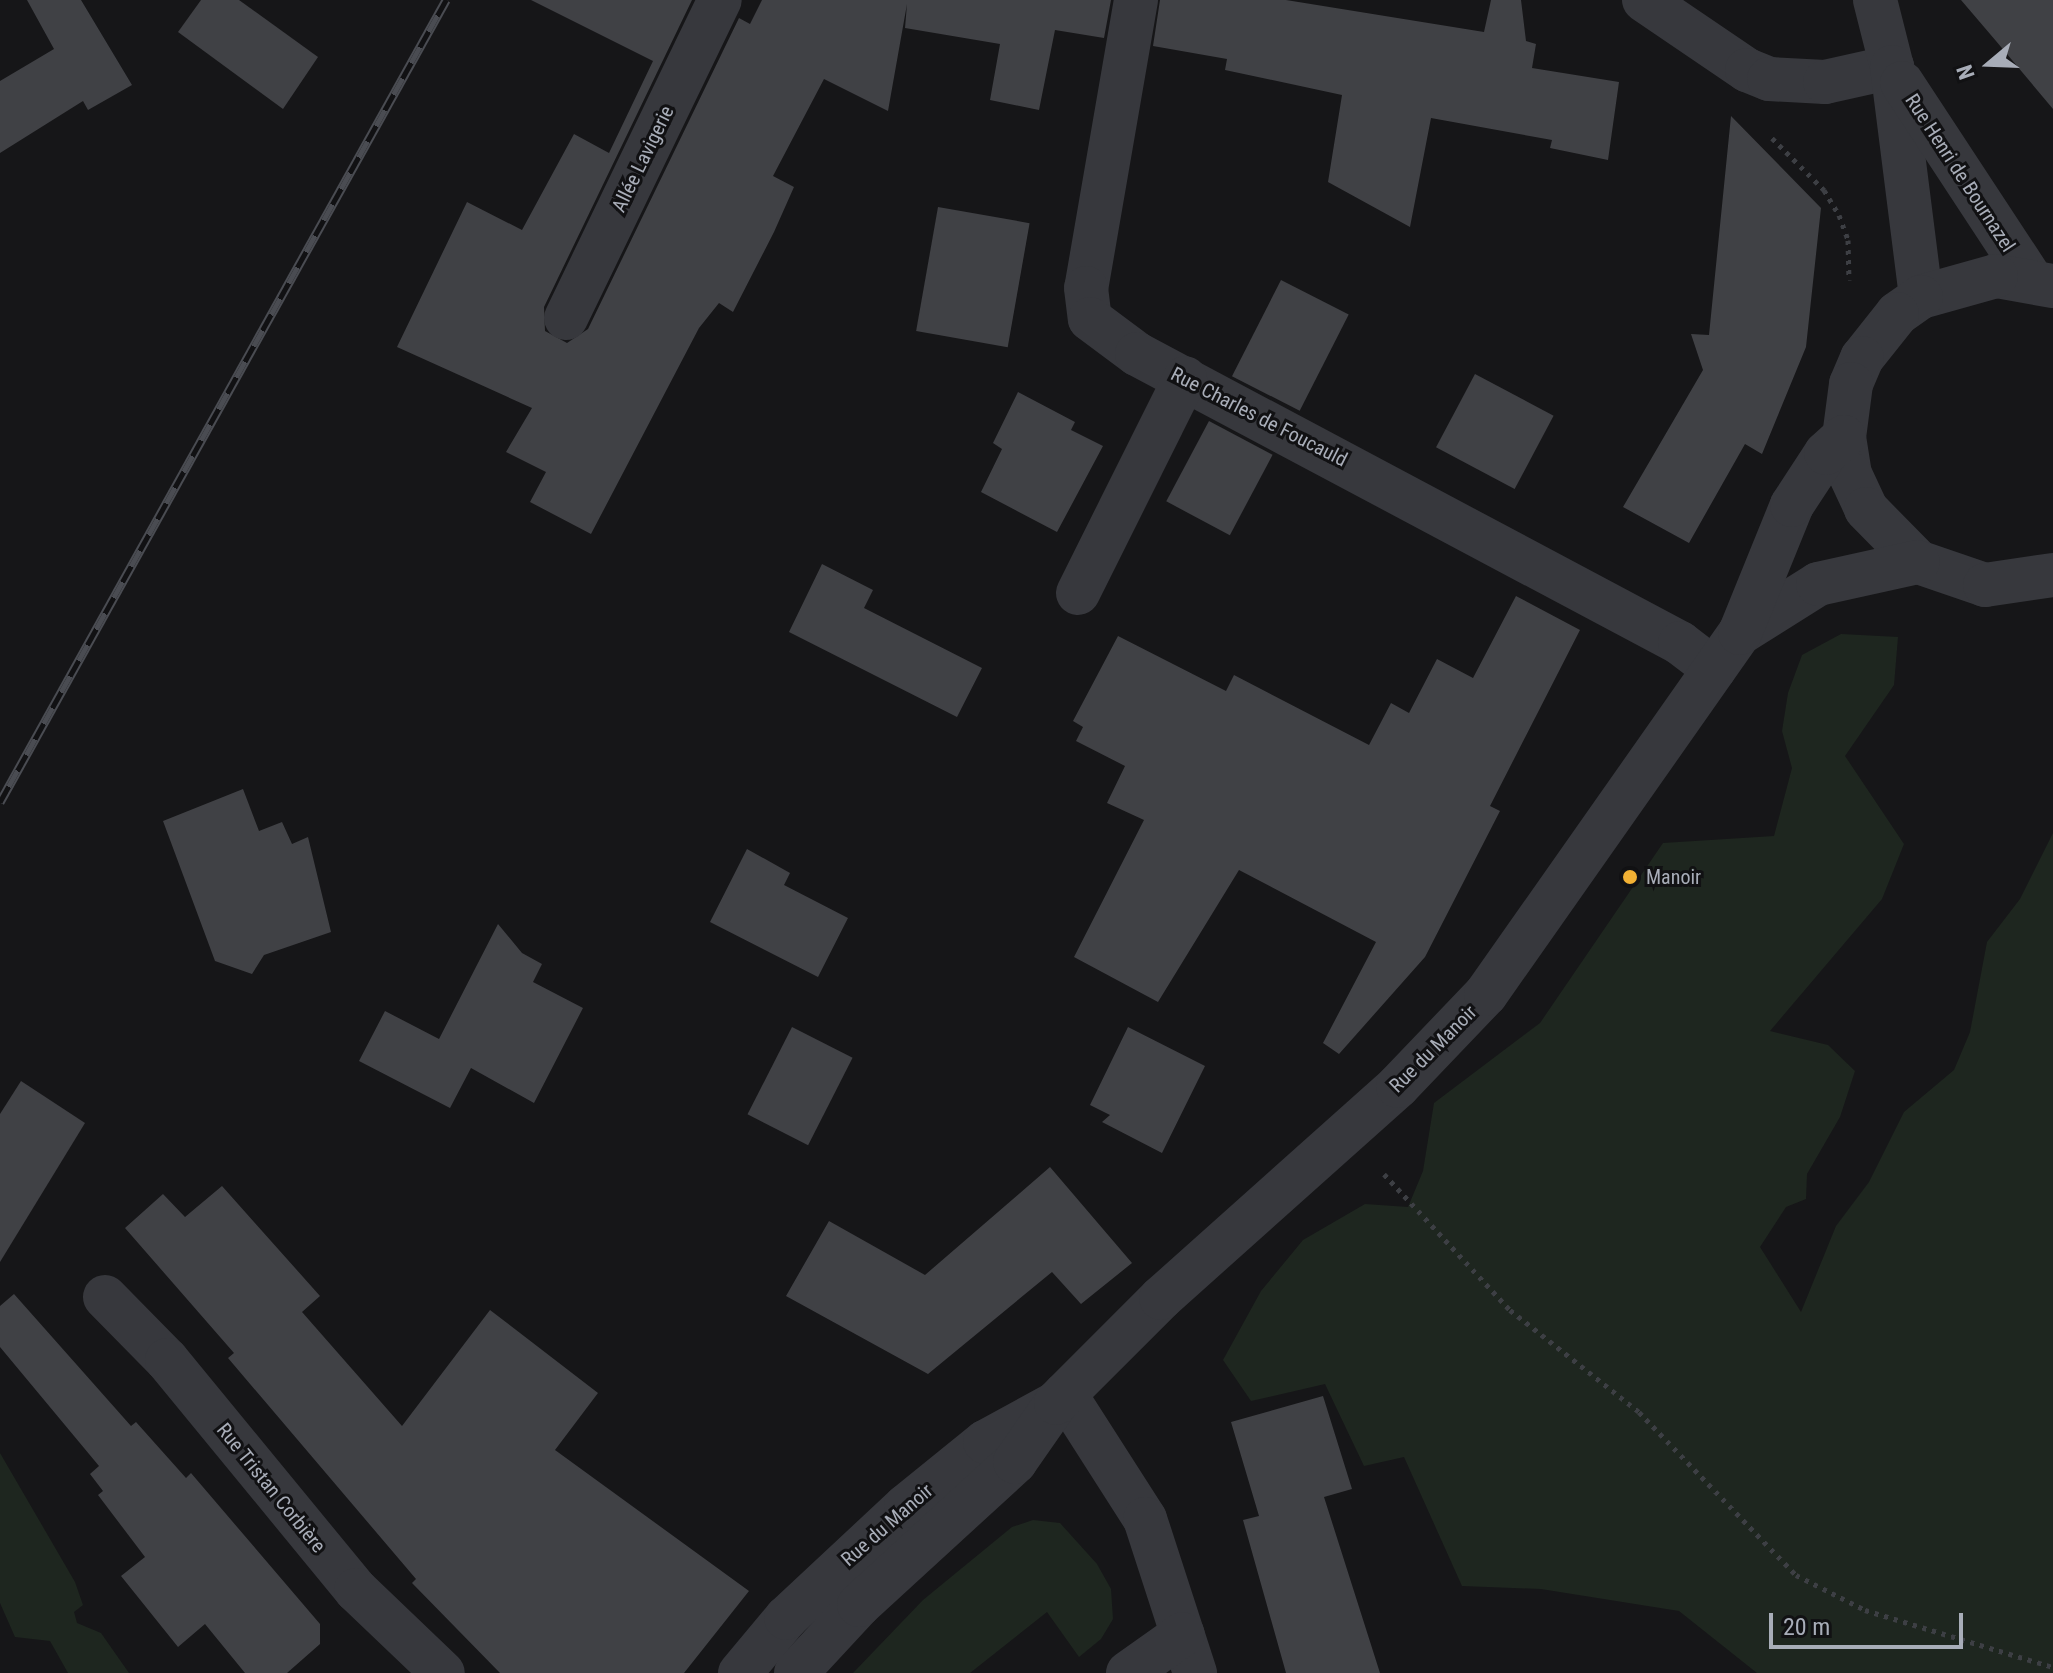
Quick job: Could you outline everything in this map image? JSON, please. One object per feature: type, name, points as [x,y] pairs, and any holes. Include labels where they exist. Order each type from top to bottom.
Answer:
[{"type":"street","name":"Allée Lavigerie","points":[[566,318],[720,0]]},
{"type":"street","name":"Rue Charles de Foucauld","points":[[1136,0],[1087,302],[1090,319],[1112,340],[1666,636],[1714,669]]},
{"type":"street","points":[[1644,0],[1747,70],[1769,79],[1825,82],[1892,67]]},
{"type":"street","name":"Rue Henri de Bournazel","points":[[1875,0],[1892,67],[1921,297]]},
{"type":"street","name":"Rue Henri de Bournazel","points":[[1892,67],[2041,282]]},
{"type":"street","points":[[2041,282],[1970,278],[1921,297],[1877,336],[1851,384],[1844,437],[1850,474],[1866,509],[1918,562],[1985,585],[2053,575]]},
{"type":"street","points":[[1078,593],[1185,378]]},
{"type":"street","name":"Rue du Manoir","points":[[796,1673],[859,1605],[1015,1462],[1060,1399],[1161,1298],[1350,1130],[1486,994],[1740,633],[1792,505],[1826,453],[1844,437]]},
{"type":"street","name":"Rue du Manoir","points":[[1740,633],[1818,584],[1918,562]]},
{"type":"street","name":"Rue Tristan Corbière","points":[[105,1297],[167,1360],[356,1590],[443,1673]]},
{"type":"street","points":[[1060,1399],[1130,1486],[1189,1653],[1128,1673]]},
{"type":"street","name":"Rue du Manoir","points":[[740,1673],[786,1618],[906,1506],[997,1434],[1060,1399]]},
{"type":"path","points":[[1769,79],[1765,126],[1824,190],[1839,215],[1848,240],[1849,298],[1877,336]]},
{"type":"path","points":[[1350,1130],[1510,1310],[1639,1412],[1796,1575],[1865,1610],[2053,1667]]},
{"type":"shaded area","points":[[1841,634],[1898,637],[1894,685],[1845,756],[1904,844],[1882,899],[1770,1031],[1828,1045],[1855,1071],[1840,1117],[1807,1174],[1806,1199],[1786,1207],[1760,1247],[1801,1312],[1836,1226],[1869,1182],[1904,1112],[1954,1070],[1970,1032],[1987,942],[2020,899],[2053,833],[2053,1673],[1757,1673],[1679,1611],[1541,1589],[1462,1586],[1404,1457],[1364,1466],[1325,1384],[1251,1401],[1223,1360],[1261,1291],[1303,1240],[1365,1204],[1408,1207],[1423,1171],[1434,1103],[1540,1023],[1663,843],[1774,836],[1792,768],[1782,731],[1788,693],[1802,655]]},
{"type":"shaded area","points":[[0,1453],[75,1582],[83,1605],[74,1612],[77,1623],[101,1633],[129,1673],[68,1673],[50,1641],[15,1637],[0,1603]]},
{"type":"shaded area","points":[[1033,1520],[1060,1523],[1097,1564],[1111,1589],[1113,1619],[1101,1639],[1079,1657],[1047,1612],[970,1673],[853,1673],[923,1600],[1012,1527]]},
{"type":"building","points":[[27,0],[81,0],[132,85],[88,110],[83,101],[0,153],[0,81],[54,49]]},
{"type":"building","points":[[201,0],[239,0],[318,57],[283,109],[178,32]]},
{"type":"building","points":[[531,0],[692,0],[544,307],[545,331],[567,343],[588,329],[739,18],[750,24],[762,0],[1111,0],[1104,38],[1055,30],[1039,110],[990,100],[1000,44],[905,28],[907,4],[888,111],[824,79],[773,176],[794,187],[774,232],[733,312],[719,303],[699,328],[591,534],[530,502],[546,472],[506,452],[532,408],[397,347],[467,202],[522,230],[574,134],[609,153],[653,61]]},
{"type":"building","points":[[1160,0],[1286,0],[1484,32],[1491,0],[1521,0],[1526,41],[1536,44],[1532,68],[1619,82],[1608,160],[1550,148],[1552,140],[1431,118],[1410,227],[1328,182],[1342,95],[1225,70],[1227,59],[1153,46]]},
{"type":"building","points":[[1961,0],[2053,0],[2053,109],[1996,41]]},
{"type":"building","points":[[1731,116],[1821,208],[1806,347],[1762,454],[1745,444],[1689,543],[1623,507],[1703,370],[1691,334],[1709,335]]},
{"type":"building","points":[[938,207],[1030,223],[1008,347],[916,331]]},
{"type":"building","points":[[1281,280],[1349,315],[1300,411],[1232,376]]},
{"type":"building","points":[[1475,374],[1554,416],[1515,489],[1436,447]]},
{"type":"building","points":[[1018,392],[1075,422],[1071,430],[1103,446],[1057,532],[981,492],[1002,449],[993,443]]},
{"type":"building","points":[[1209,421],[1273,455],[1230,535],[1166,501]]},
{"type":"building","points":[[822,564],[873,590],[864,608],[982,668],[957,717],[789,632]]},
{"type":"building","points":[[1516,596],[1580,630],[1490,806],[1500,811],[1425,957],[1339,1054],[1323,1043],[1376,942],[1239,870],[1158,1002],[1074,957],[1144,820],[1107,803],[1125,766],[1076,741],[1083,727],[1073,721],[1118,636],[1226,691],[1234,675],[1369,745],[1391,703],[1409,713],[1437,659],[1473,678]]},
{"type":"building","points":[[243,789],[259,831],[282,822],[292,844],[308,837],[331,932],[264,955],[252,974],[215,961],[163,821]]},
{"type":"building","points":[[747,849],[790,873],[784,885],[848,918],[818,977],[710,922]]},
{"type":"building","points":[[498,924],[522,953],[542,964],[533,982],[583,1008],[534,1103],[471,1068],[450,1108],[359,1061],[385,1011],[439,1039]]},
{"type":"building","points":[[792,1027],[853,1058],[808,1145],[748,1114]]},
{"type":"building","points":[[1128,1027],[1205,1066],[1162,1153],[1102,1122],[1110,1115],[1090,1105]]},
{"type":"building","points":[[21,1081],[85,1123],[0,1262],[0,1114]]},
{"type":"building","points":[[1050,1167],[1132,1263],[1081,1304],[1052,1272],[928,1374],[786,1296],[829,1221],[925,1275]]},
{"type":"building","points":[[222,1186],[320,1296],[302,1312],[402,1426],[490,1310],[598,1393],[555,1450],[749,1591],[684,1673],[500,1673],[412,1583],[416,1579],[228,1358],[234,1353],[125,1228],[163,1194],[185,1217]]},
{"type":"building","points":[[14,1294],[131,1426],[136,1422],[186,1478],[191,1473],[320,1624],[320,1644],[287,1673],[245,1673],[205,1624],[178,1647],[121,1576],[145,1557],[98,1495],[103,1491],[90,1474],[99,1466],[0,1347],[0,1306]]},
{"type":"building","points":[[1323,1396],[1352,1489],[1324,1497],[1380,1673],[1286,1673],[1243,1520],[1259,1516],[1231,1422]]},
{"type":"railway","points":[[0,802],[446,0]]},
{"type":"place","name":"Manoir","points":[[1630,877]]}]
